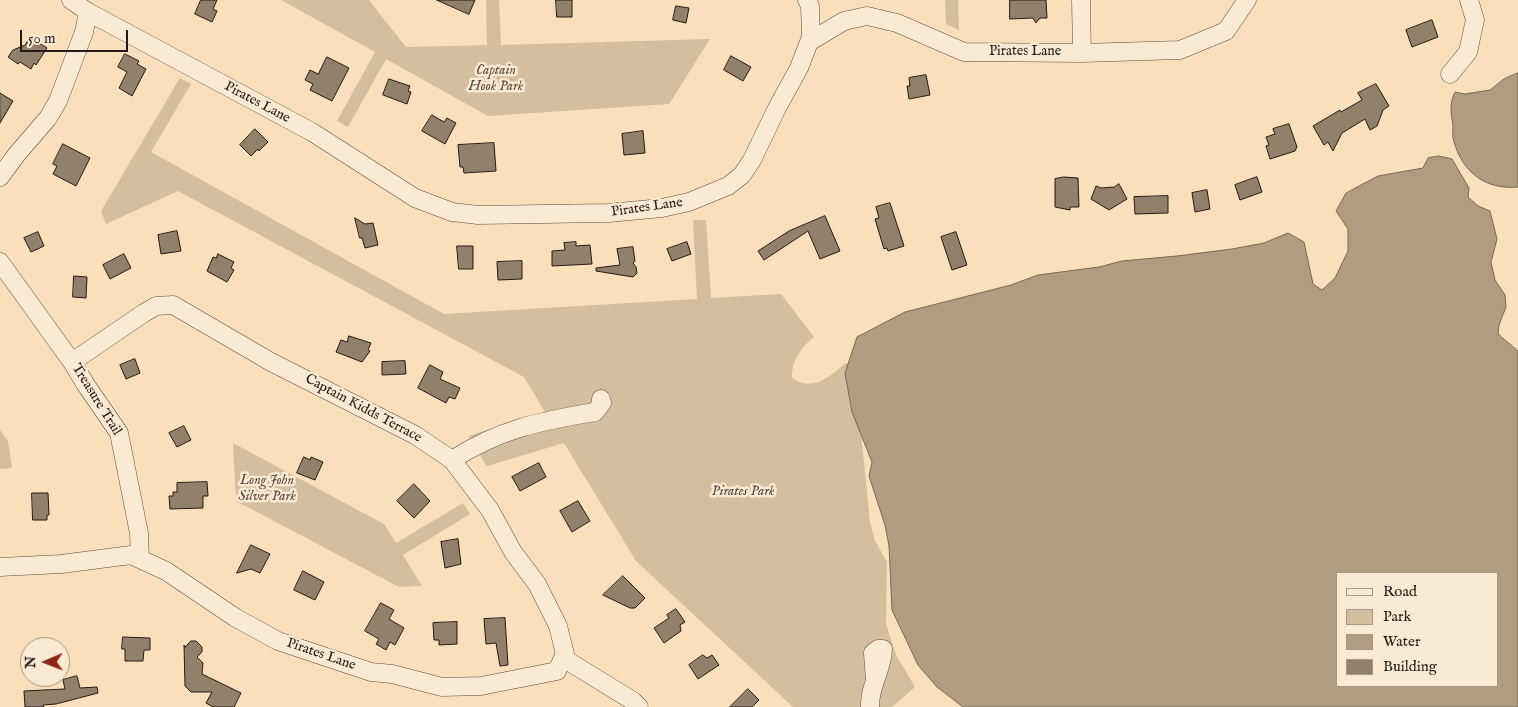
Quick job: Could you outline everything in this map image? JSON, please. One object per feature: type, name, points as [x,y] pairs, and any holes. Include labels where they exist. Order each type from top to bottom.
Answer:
[{"type":"street","name":"Pirates Lane","points":[[71,0],[88,12],[312,132],[415,198],[452,212],[478,215],[608,213],[662,208],[689,202],[728,186],[742,175],[752,160],[799,68],[809,42],[844,21],[868,16],[897,23],[964,52],[1180,50],[1226,31],[1247,0]]},
{"type":"street","points":[[807,0],[810,6],[811,38],[809,42]]},
{"type":"street","points":[[1081,0],[1082,52]]},
{"type":"street","points":[[1450,74],[1468,52],[1475,20],[1470,0]]},
{"type":"street","points":[[0,176],[48,118],[58,101],[84,32],[88,12]]},
{"type":"street","name":"Treasure Trail","points":[[0,262],[72,362],[119,433],[140,534],[140,559]]},
{"type":"street","name":"Captain Kidds Terrace","points":[[72,362],[156,306],[173,305],[272,362],[415,435],[452,460],[490,510],[513,552],[537,584],[558,626],[565,654],[563,658]]},
{"type":"street","points":[[452,460],[506,431],[533,423],[595,412],[602,403],[601,399]]},
{"type":"street","name":"Pirates Lane","points":[[0,567],[61,564],[132,555],[166,571],[236,618],[278,641],[371,672],[392,674],[442,687],[480,686],[557,671],[563,658]]},
{"type":"street","points":[[563,658],[633,701],[639,707]]},
{"type":"street","points":[[870,707],[869,697],[875,682]]},
{"type":"green space","name":"Captain Hook Park","points":[[281,0],[369,0],[406,47],[487,45],[486,0],[499,0],[501,45],[710,39],[669,104],[488,116],[386,59],[348,127],[337,121],[375,52]]},
{"type":"green space","points":[[945,0],[958,0],[959,30],[946,24]]},
{"type":"green space","name":"Pirates Park","points":[[180,78],[191,84],[151,152],[444,314],[697,299],[693,220],[706,220],[711,298],[781,294],[814,337],[805,345],[795,360],[792,378],[807,384],[814,383],[821,381],[846,363],[854,364],[870,522],[875,541],[887,562],[886,624],[896,655],[915,687],[892,707],[793,707],[636,561],[564,443],[487,466],[468,436],[545,412],[524,377],[178,191],[106,224],[101,211]]},
{"type":"green space","points":[[0,430],[8,441],[12,468],[0,469]]},
{"type":"green space","name":"Long John Silver Park","points":[[233,443],[384,524],[396,543],[463,503],[470,514],[403,555],[422,586],[399,587],[236,501]]},
{"type":"water","points":[[1518,73],[1518,187],[1496,186],[1477,177],[1463,163],[1453,140],[1451,105],[1455,92],[1465,94],[1490,90],[1504,79]]},
{"type":"water","points":[[1439,156],[1452,159],[1469,188],[1468,197],[1478,206],[1490,211],[1497,239],[1491,262],[1495,280],[1505,295],[1506,307],[1499,325],[1498,334],[1518,351],[1518,707],[963,707],[937,687],[918,665],[892,610],[889,546],[885,525],[869,476],[872,462],[852,412],[845,373],[857,337],[905,312],[1011,285],[1038,275],[1099,267],[1122,261],[1232,249],[1264,243],[1288,233],[1304,242],[1313,284],[1322,290],[1335,278],[1348,251],[1348,229],[1336,211],[1346,193],[1378,176],[1423,168],[1428,158]]},
{"type":"building","points":[[201,0],[217,0],[213,9],[217,11],[212,22],[195,14]]},
{"type":"building","points":[[437,0],[475,0],[469,14]]},
{"type":"building","points":[[556,0],[572,0],[572,17],[557,17]]},
{"type":"building","points":[[1010,0],[1046,0],[1047,18],[1040,18],[1036,23],[1033,18],[1010,19]]},
{"type":"building","points":[[676,6],[689,8],[686,23],[673,20]]},
{"type":"building","points":[[1432,20],[1438,37],[1412,47],[1406,30]]},
{"type":"building","points":[[30,37],[47,48],[36,65],[34,63],[31,69],[20,62],[18,64],[8,57],[13,50],[25,45]]},
{"type":"building","points":[[125,54],[139,61],[137,64],[146,69],[132,96],[119,88],[127,72],[118,67]]},
{"type":"building","points":[[731,56],[751,67],[743,81],[724,70]]},
{"type":"building","points":[[327,57],[349,68],[332,101],[310,90],[313,84],[305,80],[310,70],[318,74]]},
{"type":"building","points":[[926,75],[930,95],[909,99],[907,86],[910,86],[909,78]]},
{"type":"building","points":[[389,79],[410,86],[408,91],[411,92],[407,104],[383,95]]},
{"type":"building","points":[[1376,84],[1389,106],[1383,110],[1377,126],[1370,130],[1365,119],[1342,133],[1333,151],[1328,142],[1324,145],[1313,126],[1362,100],[1358,93]]},
{"type":"building","points":[[0,93],[13,101],[0,123]]},
{"type":"building","points":[[432,115],[444,122],[447,118],[456,123],[445,144],[422,131]]},
{"type":"building","points":[[1289,124],[1297,147],[1295,151],[1270,159],[1266,146],[1269,145],[1266,137],[1275,134],[1273,129]]},
{"type":"building","points":[[255,129],[268,142],[251,156],[240,145]]},
{"type":"building","points":[[643,131],[645,153],[624,155],[622,134]]},
{"type":"building","points":[[494,143],[496,171],[464,173],[463,167],[460,167],[458,145]]},
{"type":"building","points":[[63,144],[90,158],[76,186],[53,174],[57,166],[53,164]]},
{"type":"building","points":[[1064,177],[1078,178],[1079,207],[1070,207],[1070,210],[1055,207],[1055,179]]},
{"type":"building","points":[[1257,177],[1262,192],[1240,200],[1235,185]]},
{"type":"building","points":[[1119,184],[1127,199],[1109,210],[1091,199],[1096,186],[1101,188],[1114,187]]},
{"type":"building","points":[[1207,190],[1210,209],[1195,212],[1192,193]]},
{"type":"building","points":[[1168,196],[1168,213],[1135,214],[1134,197]]},
{"type":"building","points":[[890,203],[904,246],[888,251],[887,248],[884,249],[875,219],[879,218],[876,207]]},
{"type":"building","points":[[825,216],[840,251],[820,259],[808,231],[764,260],[758,251],[789,231]]},
{"type":"building","points":[[355,218],[365,224],[373,223],[378,245],[365,248],[362,238],[360,238]]},
{"type":"building","points":[[177,231],[181,251],[161,254],[158,235]]},
{"type":"building","points":[[38,232],[44,246],[31,252],[24,238]]},
{"type":"building","points":[[956,232],[967,265],[952,270],[941,237]]},
{"type":"building","points":[[576,242],[576,246],[590,245],[592,264],[552,266],[552,251],[565,250],[564,243]]},
{"type":"building","points":[[687,242],[691,254],[672,261],[667,249]]},
{"type":"building","points":[[457,246],[473,246],[473,269],[459,269]]},
{"type":"building","points":[[633,247],[635,261],[633,263],[637,273],[633,277],[596,271],[596,268],[620,265],[617,249]]},
{"type":"building","points":[[124,254],[131,268],[110,279],[103,265]]},
{"type":"building","points":[[218,254],[234,262],[231,268],[234,270],[227,282],[207,271],[213,257],[216,258]]},
{"type":"building","points":[[522,261],[522,279],[498,280],[497,262]]},
{"type":"building","points":[[74,276],[87,277],[86,298],[73,297]]},
{"type":"building","points":[[349,336],[371,343],[368,350],[370,351],[362,362],[336,352],[341,340],[347,342]]},
{"type":"building","points":[[135,359],[140,373],[126,379],[120,365]]},
{"type":"building","points":[[405,361],[406,374],[382,375],[382,362]]},
{"type":"building","points":[[430,365],[443,372],[440,379],[460,388],[455,399],[449,397],[446,403],[418,388]]},
{"type":"building","points":[[184,426],[191,440],[177,447],[169,433]]},
{"type":"building","points":[[304,457],[310,460],[311,457],[323,462],[315,480],[297,473]]},
{"type":"building","points":[[539,463],[546,477],[520,491],[512,477]]},
{"type":"building","points":[[207,482],[208,496],[203,496],[203,508],[170,509],[169,496],[173,496],[173,492],[177,492],[177,483]]},
{"type":"building","points":[[414,484],[430,501],[414,518],[397,501]]},
{"type":"building","points":[[32,493],[48,493],[49,515],[47,515],[47,520],[33,520]]},
{"type":"building","points":[[578,501],[590,521],[572,532],[560,511]]},
{"type":"building","points":[[458,539],[461,564],[445,568],[441,542]]},
{"type":"building","points":[[251,545],[270,554],[260,573],[251,569],[237,573]]},
{"type":"building","points":[[303,571],[324,582],[315,600],[294,590]]},
{"type":"building","points":[[623,576],[645,598],[635,608],[630,608],[603,595]]},
{"type":"building","points":[[381,603],[394,610],[389,619],[404,628],[395,645],[390,642],[386,650],[376,644],[379,639],[365,631]]},
{"type":"building","points":[[676,609],[685,622],[680,625],[681,631],[664,643],[654,628],[669,618],[667,615]]},
{"type":"building","points":[[505,618],[508,665],[500,666],[496,643],[486,644],[484,619]]},
{"type":"building","points":[[457,622],[457,644],[439,645],[439,640],[434,640],[433,623]]},
{"type":"building","points":[[123,637],[150,638],[150,650],[144,650],[143,661],[125,661],[125,649],[122,649]]},
{"type":"building","points":[[191,641],[196,641],[202,647],[202,652],[197,657],[203,663],[202,674],[241,693],[234,707],[213,707],[206,703],[212,692],[191,692],[185,686],[184,645],[185,647]]},
{"type":"building","points":[[703,655],[707,658],[712,655],[719,665],[698,679],[689,665]]},
{"type":"building","points":[[77,676],[80,688],[97,687],[98,693],[56,704],[43,705],[44,707],[25,707],[24,691],[65,689],[65,687],[70,687],[70,678]]},
{"type":"building","points":[[748,689],[759,700],[752,707],[730,707]]}]
